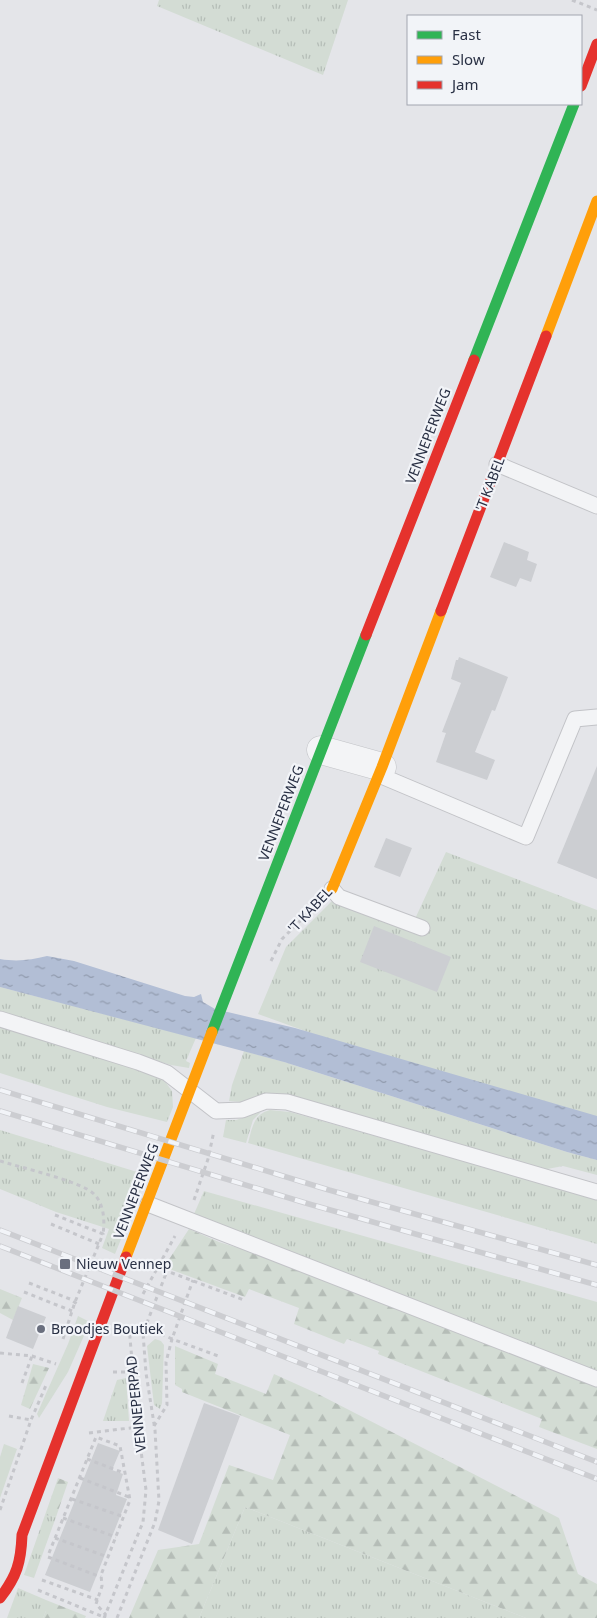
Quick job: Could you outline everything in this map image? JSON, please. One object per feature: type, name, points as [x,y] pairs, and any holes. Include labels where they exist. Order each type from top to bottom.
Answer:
[{"type":"main road","points":[[582,83],[597,44]]},
{"type":"main road","name":"VENNEPERWEG","points":[[0,1598],[14,1580],[21,1559],[22,1535],[58,1436],[321,750],[574,105]]},
{"type":"main road","name":"'T KABEL","points":[[332,889],[380,771],[596,205]]},
{"type":"main road","name":"VENNEPERWEG","points":[[7,1554],[22,1535]]},
{"type":"street","points":[[321,750],[380,771]]},
{"type":"lane","points":[[497,464],[597,506]]},
{"type":"lane","points":[[380,771],[526,837],[575,720],[597,717]]},
{"type":"lane","points":[[332,889],[339,897],[422,928]]},
{"type":"lane","points":[[0,1019],[138,1062],[167,1073],[216,1110],[242,1110],[266,1101],[287,1102],[597,1192]]},
{"type":"lane","points":[[148,1204],[597,1379]]},
{"type":"path","points":[[572,0],[597,10]]},
{"type":"path","name":"'T KABEL","points":[[270,962],[282,940],[332,889]]},
{"type":"path","points":[[139,1303],[156,1267],[185,1219],[198,1190],[214,1134],[216,1110]]},
{"type":"path","points":[[0,1161],[81,1186],[95,1194],[101,1206],[104,1218],[103,1234],[75,1302],[61,1347]]},
{"type":"path","points":[[54,1216],[103,1234]]},
{"type":"path","points":[[51,1224],[99,1244]]},
{"type":"path","points":[[156,1267],[244,1300]]},
{"type":"path","points":[[117,1618],[157,1515],[159,1501],[154,1426],[146,1373],[143,1329],[166,1271]]},
{"type":"path","points":[[154,1426],[167,1405],[166,1362],[193,1280]]},
{"type":"path","points":[[29,1283],[75,1302],[80,1306]]},
{"type":"path","points":[[24,1292],[72,1311]]},
{"type":"path","name":"VENNEPERPAD","points":[[105,1617],[143,1522],[146,1490],[129,1325]]},
{"type":"path","points":[[138,1328],[161,1333],[221,1357]]},
{"type":"path","points":[[0,1353],[32,1356],[56,1364],[58,1355]]},
{"type":"path","points":[[22,1383],[32,1356]]},
{"type":"path","points":[[113,1372],[134,1372]]},
{"type":"path","points":[[0,1510],[31,1420],[48,1382]]},
{"type":"path","points":[[9,1416],[31,1420]]},
{"type":"path","points":[[58,1436],[138,1426]]},
{"type":"path","points":[[45,1564],[96,1437],[120,1446],[129,1498],[124,1517],[101,1578],[102,1586],[96,1604],[105,1617]]},
{"type":"path","points":[[88,1459],[125,1473]]},
{"type":"path","points":[[80,1478],[129,1498]]},
{"type":"path","points":[[72,1498],[124,1517]]},
{"type":"path","points":[[63,1518],[116,1537]]},
{"type":"path","points":[[55,1538],[108,1557]]},
{"type":"path","points":[[48,1557],[101,1578]]},
{"type":"path","points":[[39,1578],[98,1600]]},
{"type":"path","points":[[14,1580],[105,1617]]},
{"type":"green space","points":[[159,0],[348,0],[323,75],[157,6]]},
{"type":"green space","points":[[446,852],[597,910],[597,1130],[502,1102],[258,1014],[286,947],[335,898],[414,921]]},
{"type":"green space","points":[[0,987],[196,1038],[186,1061],[190,1063],[189,1068],[171,1065],[0,1013]]},
{"type":"green space","points":[[0,1027],[136,1069],[164,1080],[172,1091],[173,1107],[167,1122],[107,1107],[0,1073]]},
{"type":"green space","points":[[244,1051],[597,1160],[597,1175],[563,1166],[542,1170],[285,1094],[270,1094],[241,1102],[229,1101],[232,1085]]},
{"type":"green space","points":[[270,1110],[290,1112],[597,1199],[597,1244],[248,1143],[254,1123],[260,1115]]},
{"type":"green space","points":[[261,1112],[253,1120],[246,1143],[223,1137],[226,1120],[236,1120]]},
{"type":"green space","points":[[0,1130],[147,1175],[115,1254],[102,1248],[109,1229],[56,1212],[0,1189]]},
{"type":"green space","points":[[204,1191],[597,1302],[597,1373],[194,1214]]},
{"type":"green space","points":[[189,1229],[597,1385],[597,1449],[539,1427],[542,1419],[378,1354],[379,1351],[347,1339],[344,1344],[294,1324],[299,1308],[249,1289],[245,1297],[164,1267]]},
{"type":"green space","points":[[0,1289],[22,1298],[13,1320],[0,1313]]},
{"type":"green space","points":[[78,1316],[90,1322],[68,1372],[39,1418],[37,1414],[68,1344]]},
{"type":"green space","points":[[155,1339],[161,1341],[164,1345],[162,1403],[160,1409],[154,1405],[147,1346]]},
{"type":"green space","points":[[175,1346],[218,1364],[215,1374],[266,1394],[274,1374],[316,1393],[559,1518],[578,1574],[597,1584],[597,1618],[526,1618],[245,1507],[199,1618],[129,1618],[158,1550],[199,1544],[229,1465],[273,1480],[290,1435],[182,1392],[182,1389],[175,1385]]},
{"type":"green space","points":[[33,1364],[49,1368],[30,1409],[21,1405]]},
{"type":"green space","points":[[126,1378],[129,1421],[103,1421],[117,1380]]},
{"type":"green space","points":[[4,1444],[17,1449],[0,1498],[0,1457]]},
{"type":"green space","points":[[58,1478],[68,1482],[56,1517],[45,1515]]},
{"type":"green space","points":[[245,1507],[526,1618],[199,1618]]},
{"type":"green space","points":[[45,1515],[56,1517],[34,1578],[24,1575]]},
{"type":"green space","points":[[18,1588],[46,1600],[46,1611],[43,1618],[7,1618]]},
{"type":"green space","points":[[46,1600],[86,1616],[85,1618],[43,1618],[46,1611]]},
{"type":"water","points":[[47,956],[74,961],[185,996],[194,997],[201,994],[203,1002],[215,1009],[295,1028],[597,1116],[597,1160],[284,1062],[0,987],[0,959],[24,960]]},
{"type":"building","points":[[504,542],[529,552],[527,560],[537,564],[531,582],[520,578],[516,587],[490,577]]},
{"type":"building","points":[[459,657],[508,677],[495,711],[492,710],[475,752],[495,760],[487,780],[436,762],[446,733],[442,732],[461,683],[451,679],[456,660]]},
{"type":"building","points":[[597,766],[597,879],[557,863]]},
{"type":"building","points":[[386,838],[412,848],[400,877],[374,867]]},
{"type":"building","points":[[374,926],[451,957],[437,992],[360,962]]},
{"type":"building","points":[[18,1306],[46,1317],[33,1349],[6,1338]]},
{"type":"building","points":[[204,1403],[240,1416],[192,1544],[158,1530]]},
{"type":"building","points":[[98,1443],[120,1451],[112,1470],[123,1474],[116,1495],[127,1499],[90,1592],[45,1575]]},
{"type":"railway","points":[[0,1090],[329,1190],[597,1265]]},
{"type":"railway","points":[[0,1111],[309,1204],[597,1285]]},
{"type":"railway","points":[[0,1230],[597,1462]]},
{"type":"railway","points":[[0,1246],[597,1479]]},
{"type":"traffic: fast","points":[[474,360],[574,105]]},
{"type":"traffic: fast","points":[[212,1032],[366,635]]},
{"type":"traffic: slow","points":[[546,336],[597,201]]},
{"type":"traffic: slow","points":[[332,889],[382,767],[441,611]]},
{"type":"traffic: slow","points":[[126,1257],[212,1032]]},
{"type":"traffic: jam","points":[[582,83],[597,44]]},
{"type":"traffic: jam","points":[[441,611],[546,336]]},
{"type":"traffic: jam","points":[[366,635],[474,360]]},
{"type":"traffic: jam","points":[[0,1598],[17,1568],[21,1553],[22,1535],[126,1257]]},
{"type":"place","name":"Nieuw Vennep","points":[[65,1264]]},
{"type":"place","name":"Broodjes Boutiek","points":[[41,1329]]}]
